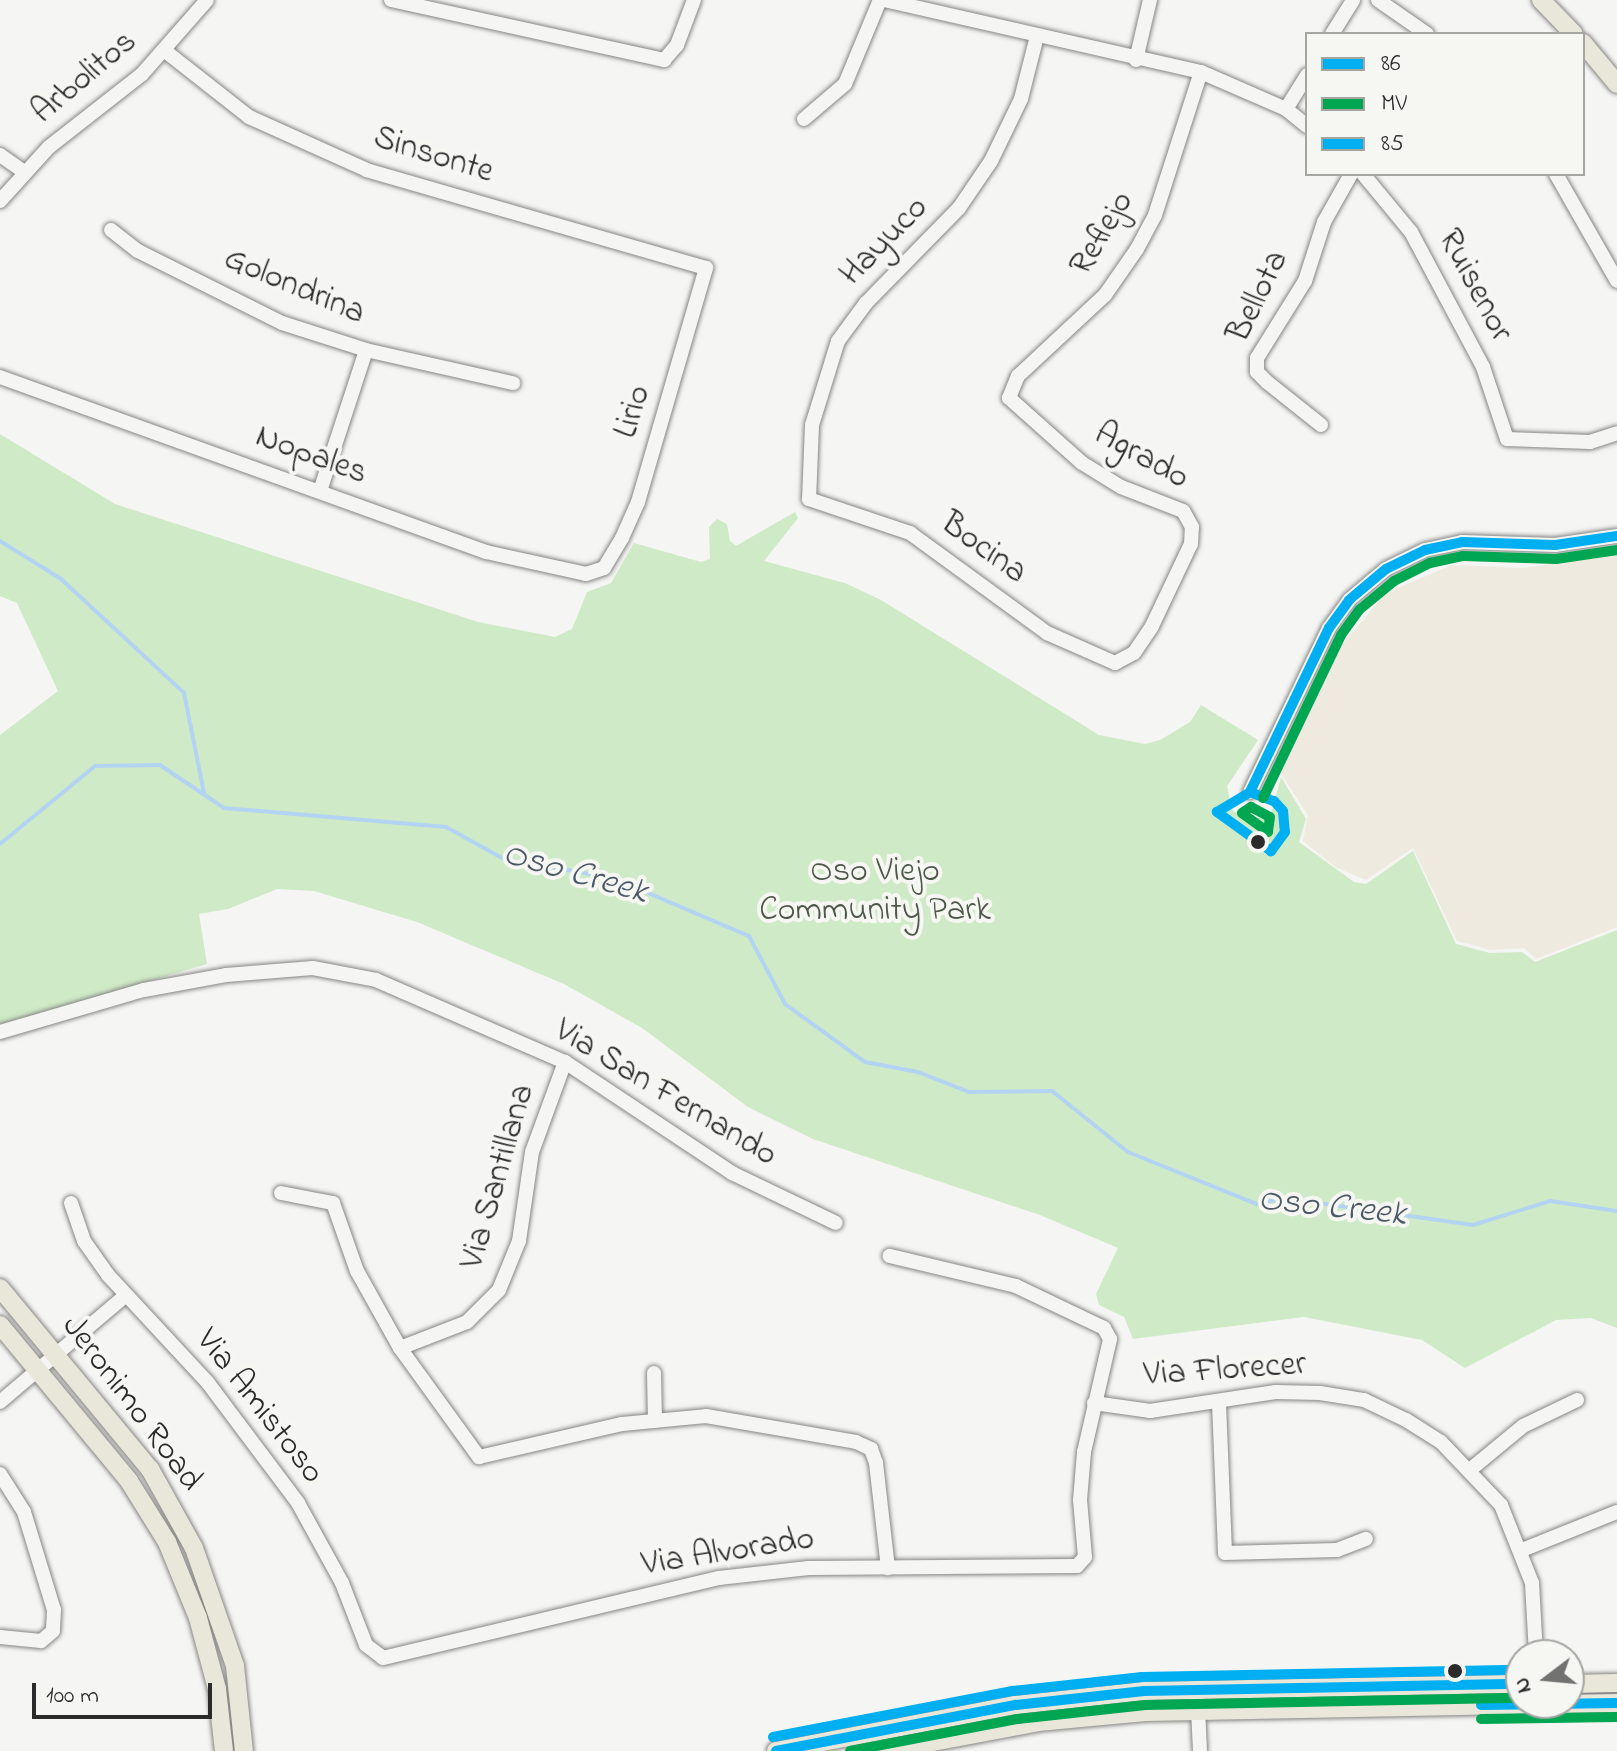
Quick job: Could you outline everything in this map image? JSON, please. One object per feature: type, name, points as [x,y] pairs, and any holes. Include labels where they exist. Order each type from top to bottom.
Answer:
[{"type":"main road","points":[[1541,0],[1572,32]]},
{"type":"main road","points":[[1585,45],[1617,84]]},
{"type":"main road","name":"Jeronimo Road","points":[[0,1288],[150,1469],[194,1548],[235,1666],[244,1751]]},
{"type":"main road","name":"Jeronimo Road","points":[[0,1325],[129,1481],[167,1542],[198,1618],[217,1689],[224,1751]]},
{"type":"main road","points":[[1585,1684],[1617,1683]]},
{"type":"main road","points":[[776,1751],[1052,1699],[1197,1689],[1505,1684]]},
{"type":"main road","points":[[1585,1703],[1617,1703]]},
{"type":"main road","points":[[885,1751],[1090,1716],[1199,1710],[1505,1705]]},
{"type":"street","name":"Arbolitos","points":[[0,201],[24,172],[165,51],[207,0]]},
{"type":"street","points":[[391,0],[644,60],[664,60],[677,45],[694,0]]},
{"type":"street","points":[[804,119],[845,84],[882,0],[1136,60],[1201,72],[1286,109],[1305,124]]},
{"type":"street","points":[[1136,60],[1150,0]]},
{"type":"street","points":[[1333,32],[1353,0]]},
{"type":"street","points":[[1378,0],[1424,32]]},
{"type":"street","name":"Hayuco","points":[[809,499],[812,425],[838,341],[866,303],[959,208],[991,161],[1021,99],[1037,36]]},
{"type":"street","name":"Sinsonte","points":[[165,51],[249,117],[367,170],[706,268]]},
{"type":"street","name":"Reflejo","points":[[1009,398],[1018,376],[1105,295],[1137,249],[1155,215],[1201,72]]},
{"type":"street","points":[[1286,109],[1305,78]]},
{"type":"street","points":[[0,155],[24,172]]},
{"type":"street","name":"Bellota","points":[[1321,425],[1257,372],[1257,358],[1305,281],[1324,222],[1350,176]]},
{"type":"street","name":"Ruisenor","points":[[1365,176],[1411,232],[1483,367],[1507,439],[1590,442],[1617,433]]},
{"type":"street","points":[[1557,176],[1617,281]]},
{"type":"street","name":"Golondrina","points":[[111,230],[138,251],[282,323],[366,350],[513,383]]},
{"type":"street","name":"Lirio","points":[[604,568],[638,502],[706,268]]},
{"type":"street","points":[[320,491],[366,350]]},
{"type":"street","name":"Nopales","points":[[0,377],[486,552],[586,574],[604,568]]},
{"type":"street","name":"Agrado","points":[[1009,398],[1082,463],[1121,487],[1183,511],[1192,527],[1191,544],[1152,626],[1134,653],[1115,663]]},
{"type":"street","name":"Bocina","points":[[809,499],[910,533],[1047,633],[1115,663]]},
{"type":"street","points":[[1250,792],[1329,628],[1349,600],[1386,569],[1451,543],[1555,545],[1617,536]]},
{"type":"street","name":"Via San Fernando","points":[[0,1032],[144,990],[313,968],[376,980],[565,1062],[732,1173],[836,1223]]},
{"type":"street","name":"Via Santillana","points":[[400,1348],[467,1322],[499,1290],[519,1241],[532,1152],[565,1062]]},
{"type":"street","points":[[281,1193],[333,1203],[357,1271],[400,1348],[479,1457],[655,1421],[706,1416],[871,1449],[888,1568]]},
{"type":"street","name":"Via Amistoso","points":[[71,1203],[84,1241],[126,1295],[250,1434],[320,1543],[366,1645],[383,1658]]},
{"type":"street","points":[[890,1256],[1016,1286],[1094,1320],[1110,1339],[1094,1403]]},
{"type":"street","points":[[0,1402],[57,1357],[126,1295]]},
{"type":"street","points":[[654,1373],[655,1421]]},
{"type":"street","name":"Via Florecer","points":[[1094,1403],[1150,1411],[1276,1392],[1364,1400],[1441,1442],[1471,1469],[1501,1505],[1522,1550],[1532,1583],[1535,1639]]},
{"type":"street","points":[[1471,1469],[1523,1426],[1577,1400]]},
{"type":"street","name":"Via Alvorado","points":[[383,1658],[719,1578],[808,1568],[1077,1566],[1085,1557],[1080,1500],[1094,1403]]},
{"type":"street","points":[[1219,1403],[1225,1553],[1337,1550],[1366,1539]]},
{"type":"street","points":[[0,1474],[38,1547],[51,1593],[53,1631],[41,1641],[0,1637]]},
{"type":"street","points":[[1522,1550],[1617,1512]]},
{"type":"street","points":[[1197,1689],[1200,1751]]},
{"type":"shaded area","points":[[1617,555],[1617,927],[1536,959],[1524,948],[1491,950],[1457,941],[1413,848],[1366,880],[1337,868],[1303,841],[1308,815],[1281,774],[1283,763],[1338,649],[1386,593],[1452,565],[1522,568]]},
{"type":"green space","name":"Oso Viejo Community Park","points":[[0,434],[115,504],[478,622],[555,637],[572,629],[587,592],[611,583],[634,543],[701,562],[710,559],[709,527],[717,519],[727,524],[730,541],[736,546],[795,512],[798,518],[764,561],[845,583],[881,600],[1099,735],[1145,744],[1160,740],[1190,722],[1201,705],[1258,740],[1227,786],[1232,810],[1250,821],[1271,814],[1281,777],[1306,819],[1299,842],[1354,882],[1366,884],[1413,851],[1456,944],[1490,953],[1522,952],[1535,962],[1617,930],[1617,1328],[1591,1318],[1556,1320],[1465,1368],[1422,1340],[1304,1317],[1133,1339],[1124,1317],[1099,1305],[1096,1294],[1118,1248],[1040,1215],[813,1139],[748,1107],[642,1028],[564,984],[417,922],[314,891],[277,889],[228,909],[199,914],[207,964],[0,1025],[0,735],[58,691],[17,603],[0,596]]},
{"type":"waterway","points":[[0,541],[61,579],[184,693],[204,793]]},
{"type":"waterway","name":"Oso Creek","points":[[0,844],[95,766],[160,765],[224,808],[446,827],[504,859],[613,878],[749,936],[785,1004],[865,1062],[918,1072],[969,1092],[1052,1091],[1128,1152],[1257,1204],[1283,1198],[1473,1225],[1550,1201],[1617,1211]]},
{"type":"transit line","name":"86","points":[[1250,792],[1329,628],[1349,600],[1386,569],[1425,550],[1462,542],[1555,545],[1617,536]]},
{"type":"transit line","name":"MV","points":[[1263,798],[1341,635],[1359,610],[1394,581],[1430,563],[1463,556],[1556,559],[1617,550]]},
{"type":"transit line","name":"86","points":[[1250,792],[1274,801],[1283,811],[1285,832],[1271,851],[1217,812],[1250,792]]},
{"type":"transit line","name":"MV","points":[[1251,807],[1270,817],[1268,832],[1242,813],[1251,807]]},
{"type":"transit line","name":"85","points":[[773,1737],[1013,1691],[1142,1677],[1505,1670]]},
{"type":"transit line","name":"86","points":[[776,1751],[1016,1705],[1144,1691],[1505,1684]]},
{"type":"transit line","name":"MV","points":[[850,1751],[1018,1719],[1145,1705],[1505,1698]]},
{"type":"transit line","name":"86","points":[[1481,1705],[1617,1703]]},
{"type":"transit line","name":"MV","points":[[1481,1719],[1617,1717]]}]
